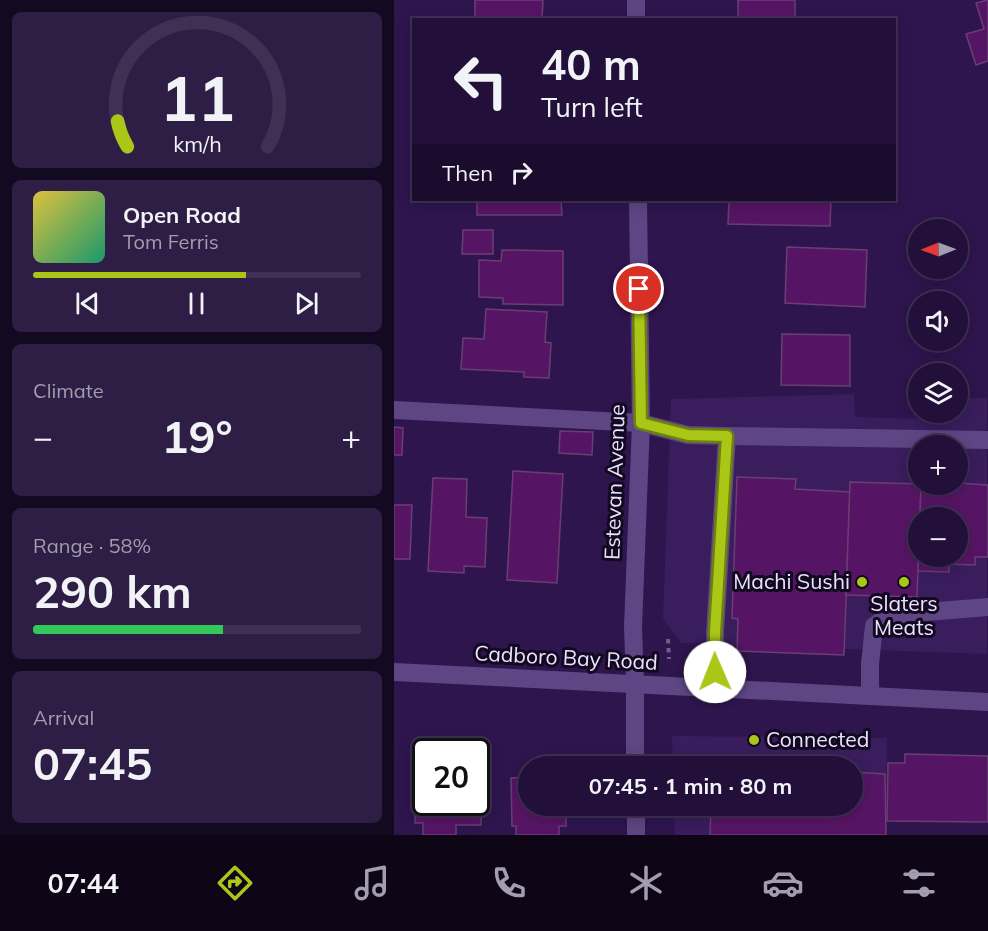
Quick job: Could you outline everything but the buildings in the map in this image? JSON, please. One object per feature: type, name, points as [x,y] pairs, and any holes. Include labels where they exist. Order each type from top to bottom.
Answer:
[{"type":"street","points":[[636,0],[636,18]]},
{"type":"street","name":"Estevan Avenue","points":[[635,756],[633,627],[641,423],[638,201]]},
{"type":"street","points":[[394,410],[641,423],[688,435],[988,440]]},
{"type":"street","points":[[716,687],[715,633],[727,436]]},
{"type":"street","points":[[870,695],[874,626],[890,615],[988,607]]},
{"type":"street","name":"Cadboro Bay Road","points":[[394,672],[988,702]]},
{"type":"street","points":[[636,816],[636,835]]},
{"type":"shaded area","points":[[854,394],[855,417],[908,419],[908,423],[968,423],[968,398],[987,398],[987,654],[681,643],[663,619],[671,399]]},
{"type":"shaded area","points":[[672,736],[887,738],[886,835],[675,835],[674,816],[863,816],[863,756],[673,756]]},
{"type":"place","name":"Machi Sushi","points":[[862,582]]},
{"type":"place","name":"Slaters Meats","points":[[904,582]]},
{"type":"place","name":"Connected","points":[[754,740]]},
{"type":"route","points":[[639,289],[641,423],[688,435],[727,436],[715,633],[715,672]]}]
